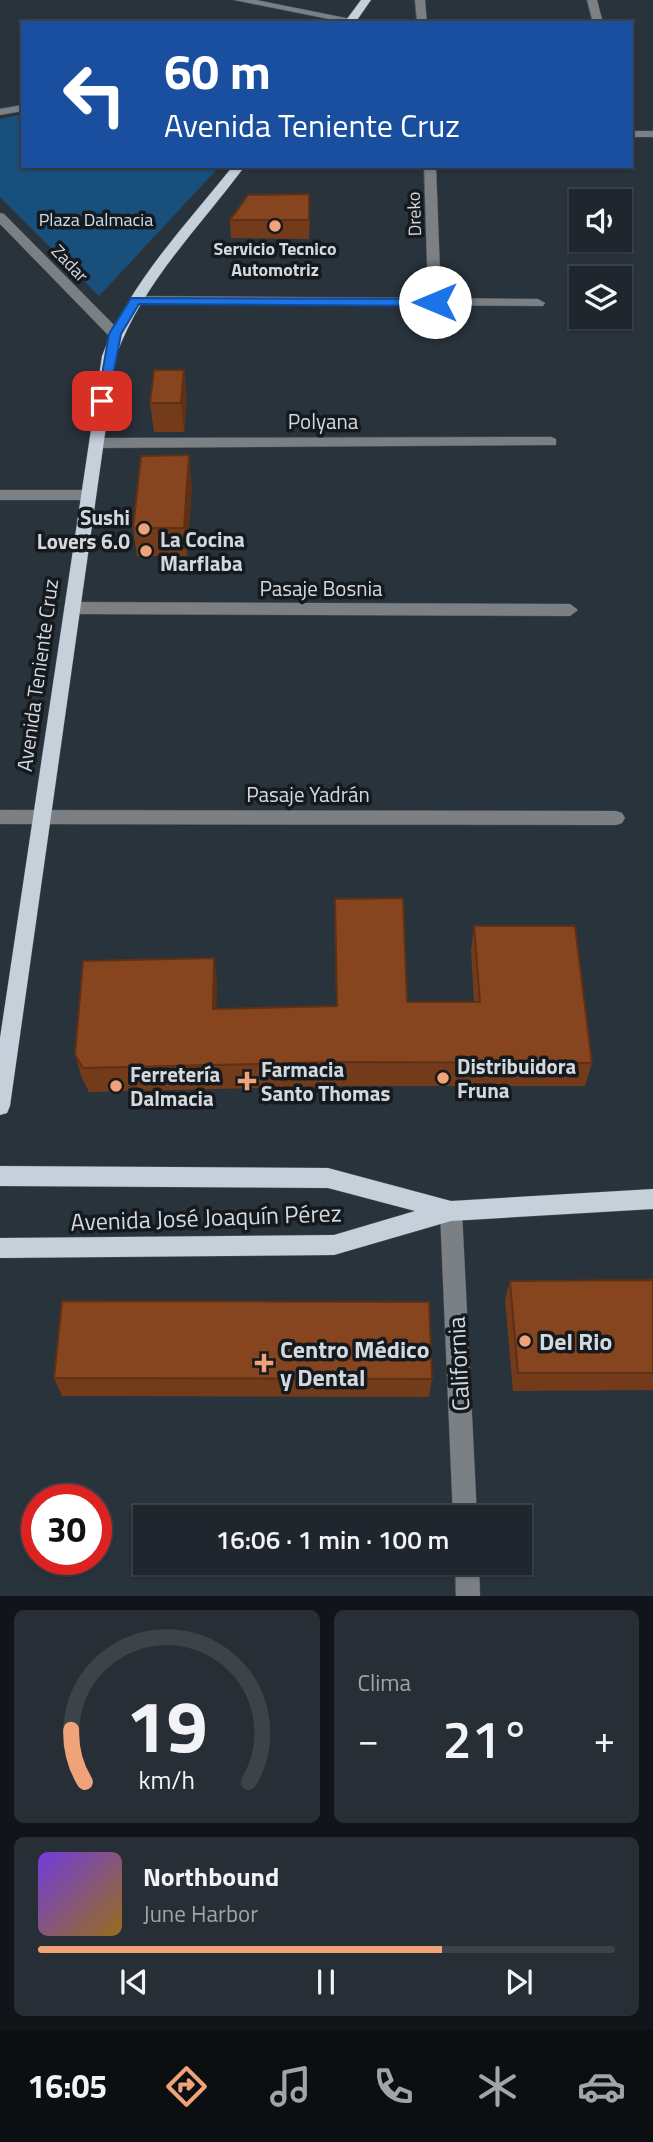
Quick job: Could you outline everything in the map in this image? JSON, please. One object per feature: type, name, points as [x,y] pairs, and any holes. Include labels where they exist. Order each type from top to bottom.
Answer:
[{"type":"main road","points":[[350,21],[366,0]]},
{"type":"main road","name":"Avenida Teniente Cruz","points":[[0,1106],[88,495],[115,334],[135,300],[237,168]]},
{"type":"main road","name":"Avenida José Joaquín Pérez","points":[[0,1176],[328,1178],[451,1210]]},
{"type":"main road","name":"Avenida José Joaquín Pérez","points":[[0,1248],[334,1245],[451,1210],[653,1199]]},
{"type":"street","points":[[239,0],[350,21]]},
{"type":"street","points":[[420,0],[422,21]]},
{"type":"street","points":[[592,0],[597,21]]},
{"type":"street","points":[[0,112],[21,108]]},
{"type":"street","points":[[633,134],[653,134]]},
{"type":"street","name":"Dreko","points":[[430,168],[435,302]]},
{"type":"street","name":"Zadar","points":[[0,217],[115,334]]},
{"type":"street","points":[[135,300],[538,303]]},
{"type":"street","name":"Polyana","points":[[96,443],[551,442]]},
{"type":"street","points":[[0,495],[88,495]]},
{"type":"street","name":"Pasaje Bosnia","points":[[72,608],[570,610]]},
{"type":"street","name":"Pasaje Yadrán","points":[[0,817],[616,818]]},
{"type":"street","name":"California","points":[[451,1210],[464,1505]]},
{"type":"street","points":[[467,1575],[468,1596]]},
{"type":"green space","name":"Plaza Dalmacia","points":[[21,114],[21,168],[218,168],[99,296],[0,197],[0,119]]},
{"type":"building","points":[[309,194],[309,220],[230,220],[248,195]]},
{"type":"building","points":[[154,370],[184,370],[181,403],[150,403]]},
{"type":"building","points":[[189,455],[184,528],[133,528],[141,456]]},
{"type":"building","points":[[403,898],[407,1002],[480,1002],[474,926],[575,926],[592,1063],[338,1062],[83,1068],[75,1055],[83,961],[214,958],[213,1009],[337,1006],[335,899]]},
{"type":"building","points":[[653,1280],[653,1373],[518,1373],[510,1281]]},
{"type":"building","points":[[62,1301],[429,1302],[432,1379],[54,1378]]},
{"type":"place","name":"Servicio Tecnico Automotriz","points":[[275,226]]},
{"type":"place","name":"Sushi Lovers 6.0","points":[[144,529]]},
{"type":"place","name":"La Cocina Marflaba","points":[[146,551]]},
{"type":"place","name":"Distribuidora Fruna","points":[[443,1078]]},
{"type":"place","name":"Farmacia Santo Thomas","points":[[247,1081]]},
{"type":"place","name":"Ferretería Dalmacia","points":[[116,1086]]},
{"type":"place","name":"Del Rio","points":[[525,1341]]},
{"type":"place","name":"Centro Médico y Dental","points":[[264,1363]]},
{"type":"route","points":[[102,401],[115,334],[135,300],[435,302]]}]
